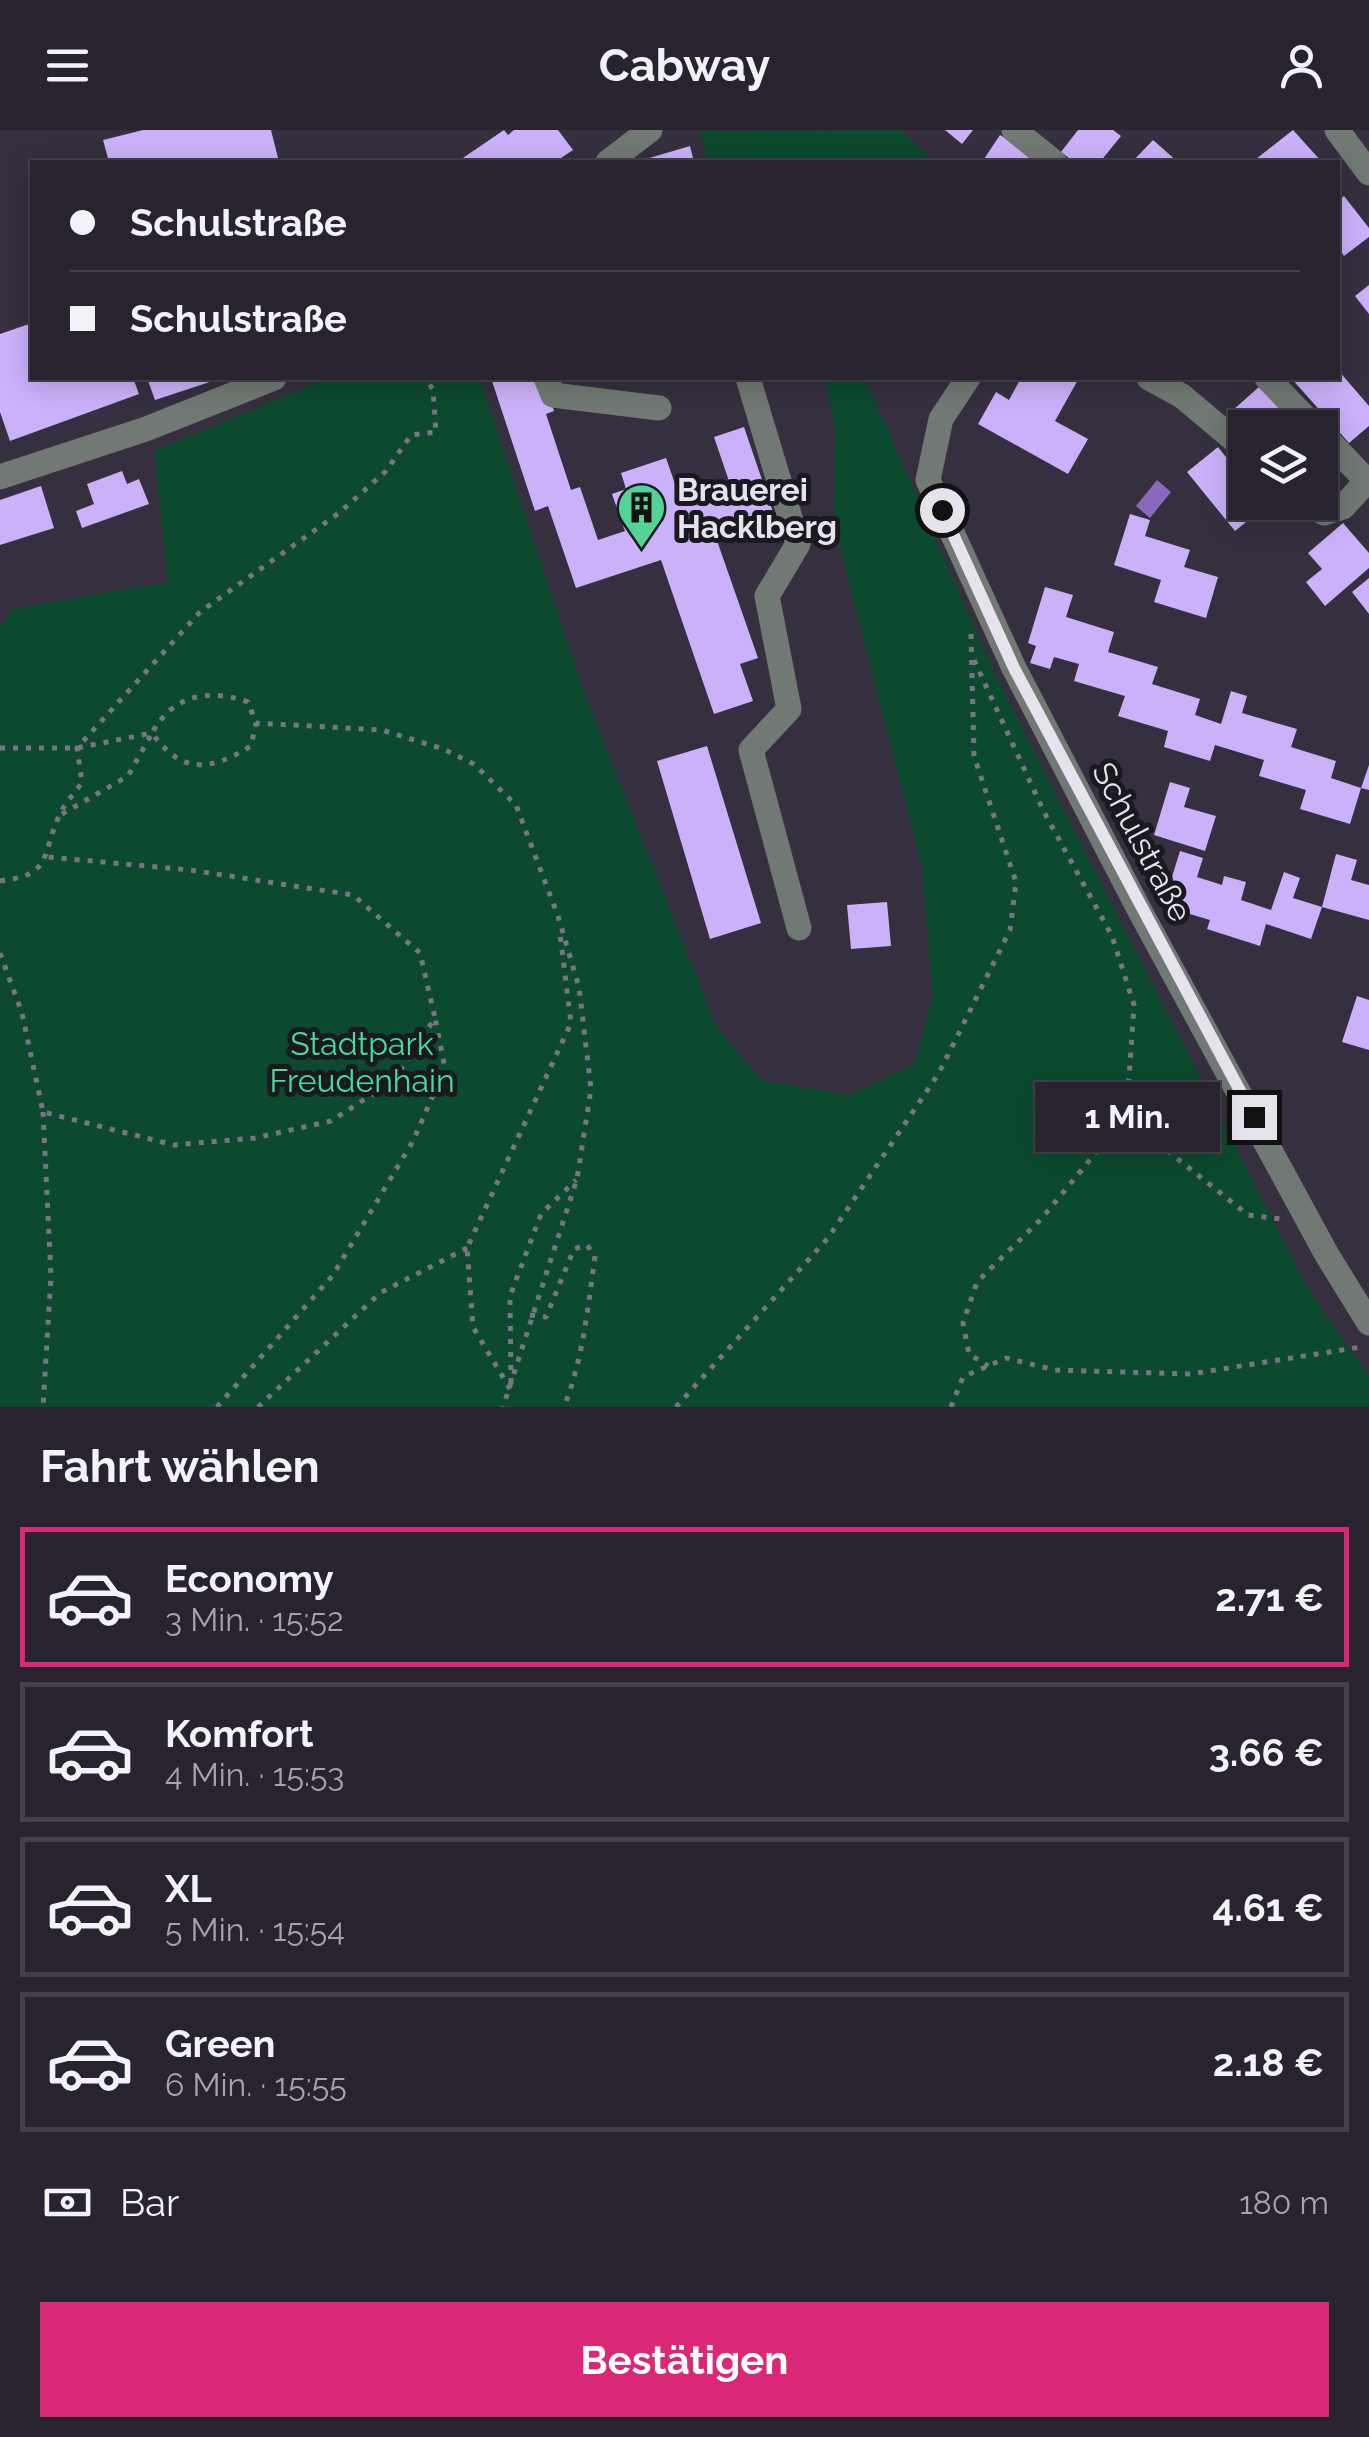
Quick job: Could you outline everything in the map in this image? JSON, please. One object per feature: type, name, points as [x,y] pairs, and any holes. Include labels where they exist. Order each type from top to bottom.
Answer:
[{"type":"street","points":[[611,160],[650,130]]},
{"type":"street","points":[[1014,130],[1052,160]]},
{"type":"street","points":[[1337,130],[1369,172]]},
{"type":"street","points":[[0,477],[146,428],[269,380]]},
{"type":"street","points":[[547,380],[553,395],[659,408]]},
{"type":"street","points":[[749,380],[798,544],[767,596],[789,709],[751,750],[798,928]]},
{"type":"street","name":"Schulstraße","points":[[967,380],[942,419],[928,480],[1014,668],[1310,1223],[1369,1323]]},
{"type":"street","points":[[1153,380],[1182,396],[1228,435]]},
{"type":"street","points":[[1269,380],[1298,410]]},
{"type":"street","points":[[1338,451],[1368,482],[1338,509]]},
{"type":"path","points":[[77,748],[200,612],[339,513],[386,471],[411,435],[436,432],[434,390],[427,380]]},
{"type":"path","points":[[676,1407],[828,1238],[939,1073],[1010,930],[1016,882],[974,756],[970,621]]},
{"type":"path","points":[[972,654],[1010,744],[1112,936],[1134,1005],[1129,1079],[1103,1144],[1042,1218],[977,1282],[963,1323],[969,1354],[988,1366]]},
{"type":"path","points":[[59,815],[128,776],[164,712],[191,698],[224,694],[248,702],[256,723],[251,746],[224,763],[193,765],[168,756],[152,734]]},
{"type":"path","points":[[256,723],[382,730],[444,749],[474,764],[516,805],[558,916],[580,987],[590,1089],[577,1179],[530,1314],[511,1392],[503,1407]]},
{"type":"path","points":[[0,748],[77,748],[152,734]]},
{"type":"path","points":[[0,881],[27,878],[48,857],[59,815],[82,782],[77,748]]},
{"type":"path","points":[[48,857],[190,870],[353,894],[420,953],[445,1068],[413,1141],[333,1276],[217,1407]]},
{"type":"path","points":[[511,1392],[473,1327],[467,1248],[571,1023],[558,916]]},
{"type":"path","points":[[0,953],[22,1013],[43,1112],[51,1276],[43,1407]]},
{"type":"path","points":[[43,1112],[174,1145],[256,1138],[331,1121],[393,1081],[435,1018]]},
{"type":"path","points":[[1111,1124],[1126,1139],[1159,1144],[1248,1215],[1310,1223]]},
{"type":"path","points":[[511,1392],[510,1296],[541,1214],[577,1179]]},
{"type":"path","points":[[530,1314],[546,1316],[574,1249],[587,1246],[595,1256],[576,1378],[564,1407]]},
{"type":"path","points":[[258,1407],[380,1293],[467,1248]]},
{"type":"path","points":[[951,1407],[963,1377],[1006,1358],[1055,1370],[1190,1374],[1369,1346]]},
{"type":"green space","points":[[901,130],[933,160],[707,160],[700,131]]},
{"type":"green space","name":"Stadtpark Freudenhain","points":[[323,380],[480,380],[586,697],[717,1028],[762,1080],[849,1095],[914,1065],[933,996],[922,868],[834,523],[835,428],[825,380],[866,380],[996,676],[1306,1285],[1369,1377],[1369,1407],[0,1407],[0,628],[12,609],[168,582],[154,451]]},
{"type":"shaded area","points":[[1157,480],[1171,492],[1150,518],[1136,506]]},
{"type":"building","points":[[143,130],[271,130],[278,160],[108,160],[103,140]]},
{"type":"building","points":[[504,130],[508,135],[514,130],[558,130],[573,150],[558,160],[460,160]]},
{"type":"building","points":[[945,130],[973,130],[962,144]]},
{"type":"building","points":[[1078,130],[1113,130],[1121,136],[1102,160],[1071,160],[1061,152]]},
{"type":"building","points":[[1293,130],[1320,160],[1257,160]]},
{"type":"building","points":[[1000,135],[1039,160],[983,160]]},
{"type":"building","points":[[1153,140],[1176,160],[1134,160]]},
{"type":"building","points":[[690,146],[694,160],[647,160]]},
{"type":"building","points":[[1344,196],[1369,228],[1369,237],[1344,256],[1340,250],[1340,199]]},
{"type":"building","points":[[1369,285],[1369,314],[1355,296]]},
{"type":"building","points":[[30,324],[30,380],[134,380],[139,394],[10,441],[0,412],[0,334]]},
{"type":"building","points":[[1340,372],[1369,406],[1369,426],[1349,443],[1338,431],[1338,410],[1320,410],[1293,380],[1340,380]]},
{"type":"building","points":[[148,380],[216,380],[155,400]]},
{"type":"building","name":"Brauerei Hacklberg","points":[[492,380],[543,380],[554,411],[546,414],[571,490],[580,487],[598,540],[625,531],[612,494],[626,489],[621,473],[666,458],[681,501],[730,484],[714,437],[744,427],[774,515],[715,535],[758,658],[740,664],[753,701],[714,714],[661,560],[576,588],[548,506],[535,511]]},
{"type":"building","points":[[1020,380],[1078,380],[1055,421],[1088,439],[1068,474],[978,424],[996,392],[1009,400]]},
{"type":"building","points":[[1260,386],[1282,410],[1233,410]]},
{"type":"building","points":[[1218,447],[1228,460],[1228,520],[1249,520],[1235,531],[1187,472]]},
{"type":"building","points":[[122,471],[127,484],[139,479],[149,504],[82,528],[76,511],[94,504],[87,484]]},
{"type":"building","points":[[41,486],[54,528],[0,545],[0,500]]},
{"type":"building","points":[[1130,514],[1150,520],[1145,536],[1190,550],[1184,567],[1218,577],[1206,618],[1154,602],[1161,580],[1114,565]]},
{"type":"building","points":[[1343,523],[1369,553],[1369,568],[1325,606],[1306,582],[1322,569],[1308,553]]},
{"type":"building","points":[[1369,578],[1369,614],[1352,592]]},
{"type":"building","points":[[1045,587],[1073,595],[1066,617],[1114,632],[1108,652],[1158,667],[1152,684],[1200,699],[1195,715],[1221,724],[1231,691],[1247,696],[1242,713],[1297,729],[1291,747],[1336,761],[1331,778],[1361,788],[1350,824],[1300,809],[1306,790],[1259,776],[1264,760],[1215,745],[1210,761],[1164,747],[1168,731],[1118,716],[1125,696],[1074,681],[1079,664],[1054,657],[1050,669],[1030,663],[1036,646],[1028,643]]},
{"type":"building","points":[[707,746],[761,923],[710,939],[657,761]]},
{"type":"building","points":[[1369,765],[1369,790],[1361,788]]},
{"type":"building","points":[[1170,782],[1190,788],[1184,807],[1216,816],[1205,851],[1154,835]]},
{"type":"building","points":[[1180,851],[1203,858],[1197,877],[1222,885],[1224,876],[1246,882],[1241,900],[1271,910],[1284,872],[1300,878],[1293,898],[1322,907],[1311,939],[1266,924],[1260,946],[1207,929],[1210,920],[1163,906]]},
{"type":"building","points":[[1336,854],[1357,860],[1351,880],[1369,885],[1369,920],[1322,907]]},
{"type":"building","points":[[887,902],[891,946],[851,949],[847,905]]},
{"type":"building","points":[[1357,996],[1369,1000],[1369,1050],[1342,1042]]},
{"type":"place","name":"Brauerei Hacklberg","points":[[642,550]]},
{"type":"route","points":[[942,510],[1014,668],[1141,912],[1254,1117]]}]
